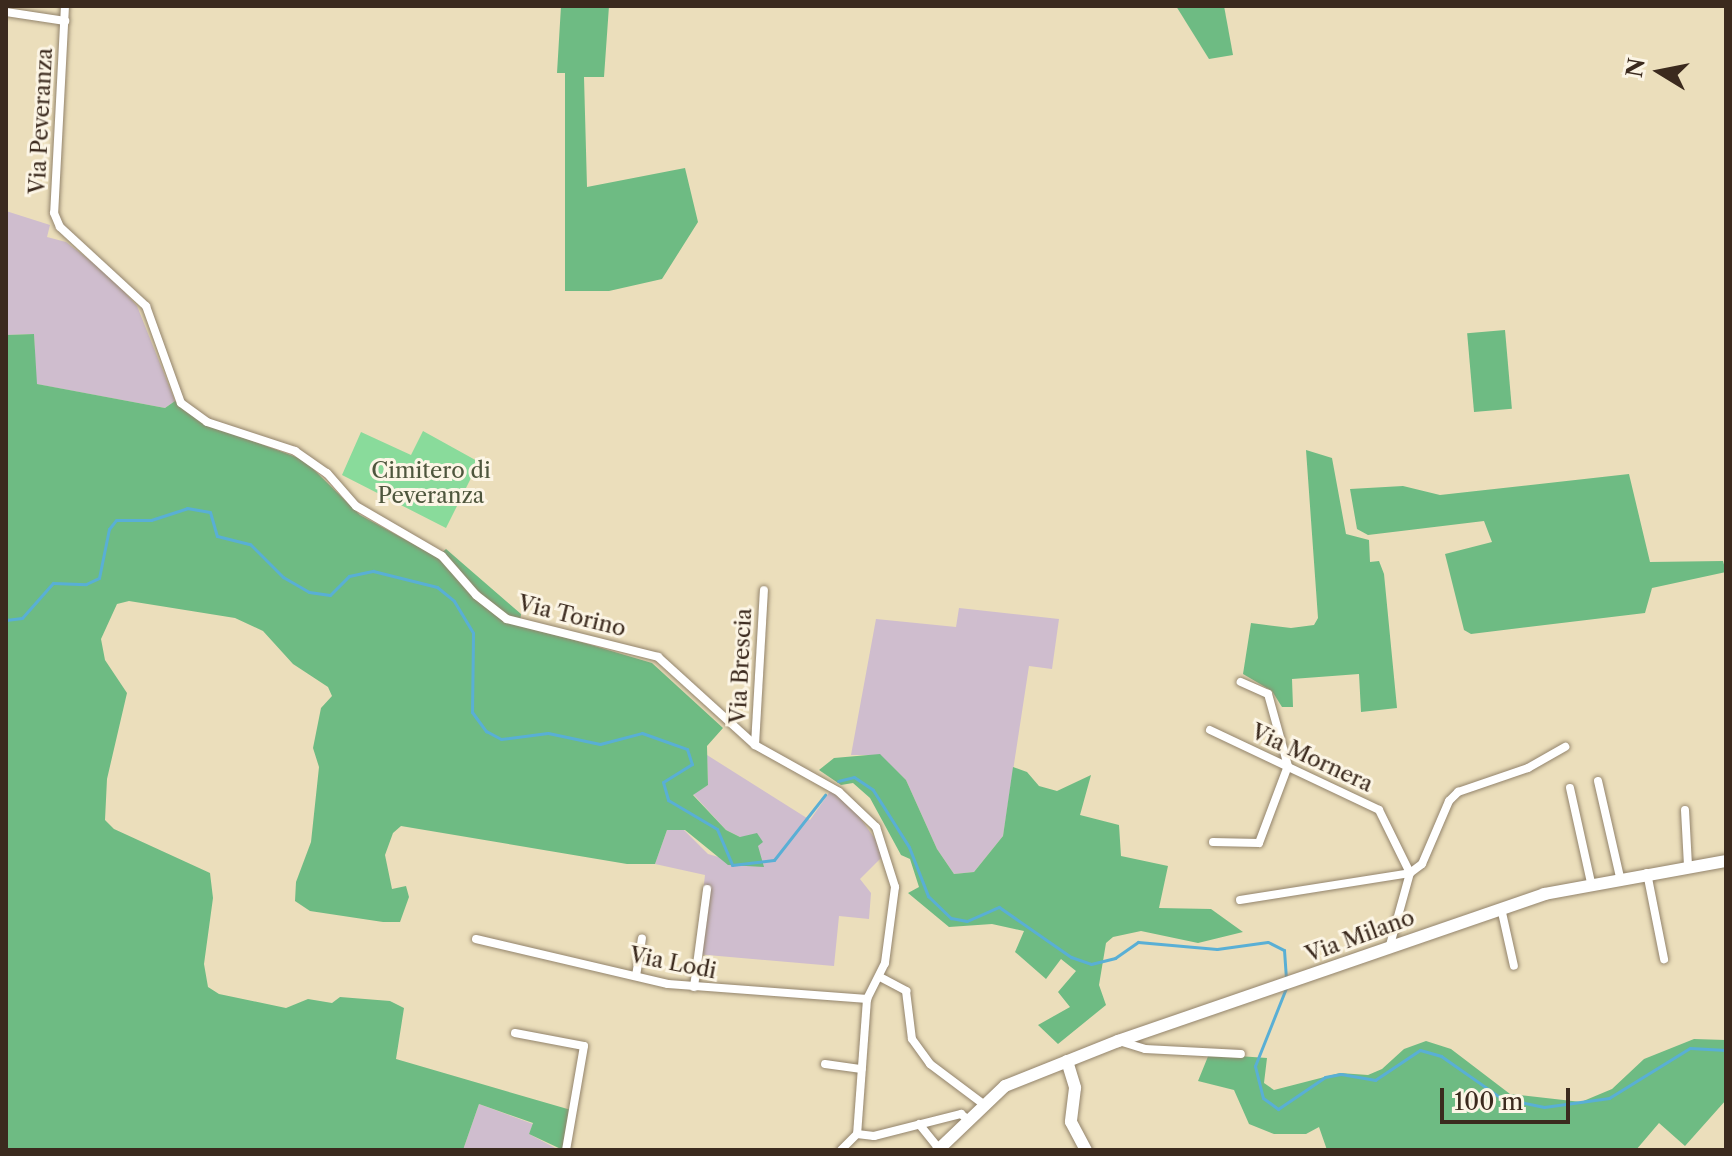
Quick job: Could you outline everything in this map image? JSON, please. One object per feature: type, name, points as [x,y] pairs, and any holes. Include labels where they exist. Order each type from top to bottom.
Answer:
[{"type":"street","name":"Via Peveranza","points":[[65,6],[54,213],[60,227],[140,297]]},
{"type":"street","points":[[6,12],[65,21]]},
{"type":"street","name":"Via Torino","points":[[140,297],[152,318],[176,396],[194,414],[295,451],[327,473],[356,506],[442,556],[476,595],[507,619],[658,657],[755,745],[839,792],[876,827],[895,887],[880,977]]},
{"type":"street","name":"Via Brescia","points":[[755,745],[764,590]]},
{"type":"street","points":[[1213,842],[1259,843],[1288,766],[1268,694],[1241,682]]},
{"type":"street","name":"Via Mornera","points":[[1210,730],[1379,810],[1410,873]]},
{"type":"street","points":[[1240,900],[1410,873],[1422,864],[1449,801],[1458,792],[1528,768],[1565,747]]},
{"type":"street","points":[[1598,781],[1620,877]]},
{"type":"street","points":[[1570,788],[1591,883]]},
{"type":"street","points":[[1685,810],[1688,866]]},
{"type":"street","name":"Via Milano","points":[[939,1150],[982,1103],[1017,1080],[1118,1041],[1501,908],[1591,883],[1726,861]]},
{"type":"street","points":[[1647,872],[1664,959]]},
{"type":"street","points":[[1390,945],[1410,873]]},
{"type":"street","points":[[694,987],[707,889]]},
{"type":"street","points":[[1501,908],[1514,966]]},
{"type":"street","points":[[636,976],[642,938]]},
{"type":"street","name":"Via Lodi","points":[[476,939],[694,987],[867,999]]},
{"type":"street","points":[[841,1150],[857,1134],[867,999],[880,977],[906,991],[912,1039],[930,1064],[982,1103]]},
{"type":"street","points":[[515,1033],[584,1046],[566,1150]]},
{"type":"street","points":[[1118,1041],[1145,1049],[1241,1054]]},
{"type":"street","points":[[1067,1061],[1075,1088],[1071,1122],[1086,1150]]},
{"type":"street","points":[[825,1064],[862,1069]]},
{"type":"street","points":[[857,1134],[874,1136],[961,1114],[967,1119]]},
{"type":"street","points":[[919,1124],[939,1150]]},
{"type":"shaded area","points":[[6,211],[50,225],[47,237],[66,242],[109,275],[137,306],[175,401],[165,408],[36,384],[34,334],[6,335]]},
{"type":"shaded area","points":[[959,608],[1059,619],[1052,669],[1029,666],[1003,836],[974,872],[954,874],[937,849],[906,780],[880,755],[851,755],[876,619],[956,627]]},
{"type":"shaded area","points":[[707,755],[810,820],[831,790],[851,805],[875,839],[883,856],[860,879],[871,893],[869,919],[839,916],[834,966],[696,954],[705,875],[655,864],[667,830],[684,830],[708,854],[722,858],[740,837],[726,830],[693,794],[708,785]]},
{"type":"shaded area","points":[[479,1104],[533,1124],[529,1134],[559,1150],[463,1150]]},
{"type":"green space","points":[[561,6],[609,6],[604,77],[584,77],[587,187],[685,168],[698,222],[662,279],[609,291],[565,291],[565,73],[557,73]]},
{"type":"green space","points":[[1176,6],[1224,6],[1233,55],[1209,59]]},
{"type":"green space","points":[[1505,330],[1512,409],[1474,412],[1467,333]]},
{"type":"green space","points":[[34,334],[37,384],[165,408],[175,401],[207,424],[304,460],[360,515],[437,557],[446,549],[521,614],[520,624],[652,663],[723,728],[707,746],[708,785],[693,795],[726,830],[740,837],[757,833],[763,842],[758,846],[764,867],[728,865],[685,830],[667,830],[655,864],[627,864],[401,826],[393,833],[385,855],[392,889],[406,886],[409,897],[400,922],[383,922],[310,911],[295,901],[296,882],[311,842],[319,767],[313,748],[321,708],[332,696],[328,687],[293,664],[263,631],[235,618],[129,601],[117,604],[101,639],[105,660],[127,693],[107,779],[105,820],[114,829],[210,873],[213,898],[204,964],[208,987],[219,994],[286,1008],[308,999],[332,1003],[340,997],[390,1001],[404,1008],[396,1059],[571,1110],[563,1150],[529,1134],[533,1123],[479,1104],[463,1150],[6,1150],[6,335]]},
{"type":"green space","name":"Cimitero di Peveranza","points":[[423,431],[479,462],[446,528],[342,475],[361,432],[411,455]]},
{"type":"green space","points":[[1306,450],[1332,458],[1346,534],[1369,540],[1370,562],[1379,561],[1384,574],[1397,708],[1361,712],[1359,674],[1292,679],[1293,707],[1282,707],[1272,691],[1243,674],[1251,623],[1291,628],[1314,625],[1318,618]]},
{"type":"green space","points":[[1629,474],[1650,562],[1723,561],[1726,572],[1652,588],[1645,613],[1471,634],[1464,630],[1445,554],[1492,542],[1484,521],[1368,535],[1357,529],[1350,489],[1403,486],[1440,495]]},
{"type":"green space","points":[[880,754],[906,780],[937,849],[954,874],[974,872],[1003,836],[1013,767],[1027,772],[1039,786],[1057,791],[1091,775],[1080,815],[1119,825],[1121,856],[1168,866],[1159,908],[1211,909],[1243,932],[1198,943],[1141,931],[1113,937],[1106,943],[1099,985],[1106,1005],[1058,1044],[1038,1025],[1070,1007],[1058,992],[1076,971],[1061,959],[1046,979],[1015,952],[1024,931],[992,924],[949,927],[908,893],[919,887],[910,859],[901,855],[870,798],[853,783],[841,785],[819,770],[834,758]]},
{"type":"green space","points":[[1694,1039],[1726,1040],[1726,1100],[1685,1146],[1659,1123],[1636,1150],[1327,1150],[1319,1127],[1306,1134],[1274,1134],[1249,1124],[1234,1090],[1198,1081],[1209,1054],[1267,1058],[1264,1083],[1274,1090],[1340,1073],[1368,1075],[1382,1069],[1404,1049],[1426,1041],[1451,1049],[1510,1094],[1581,1102],[1612,1089],[1644,1059]]},
{"type":"waterway","points":[[6,620],[22,618],[53,583],[86,584],[99,578],[109,529],[116,520],[151,520],[187,508],[210,512],[217,536],[250,544],[283,577],[309,592],[330,595],[349,576],[373,571],[437,587],[454,601],[473,633],[472,712],[486,731],[501,739],[548,733],[600,744],[642,733],[687,749],[692,764],[663,782],[668,800],[717,829],[732,865],[774,860],[825,795]]},
{"type":"waterway","points":[[838,781],[854,777],[873,790],[909,847],[928,896],[951,918],[967,921],[999,907],[1071,957],[1091,964],[1115,958],[1138,942],[1217,949],[1268,942],[1284,950],[1286,980]]},
{"type":"waterway","points":[[1286,988],[1255,1066],[1263,1098],[1278,1109],[1325,1077],[1341,1074],[1375,1080],[1420,1050],[1441,1056],[1501,1098],[1544,1107],[1609,1098],[1690,1048],[1726,1050]]}]
